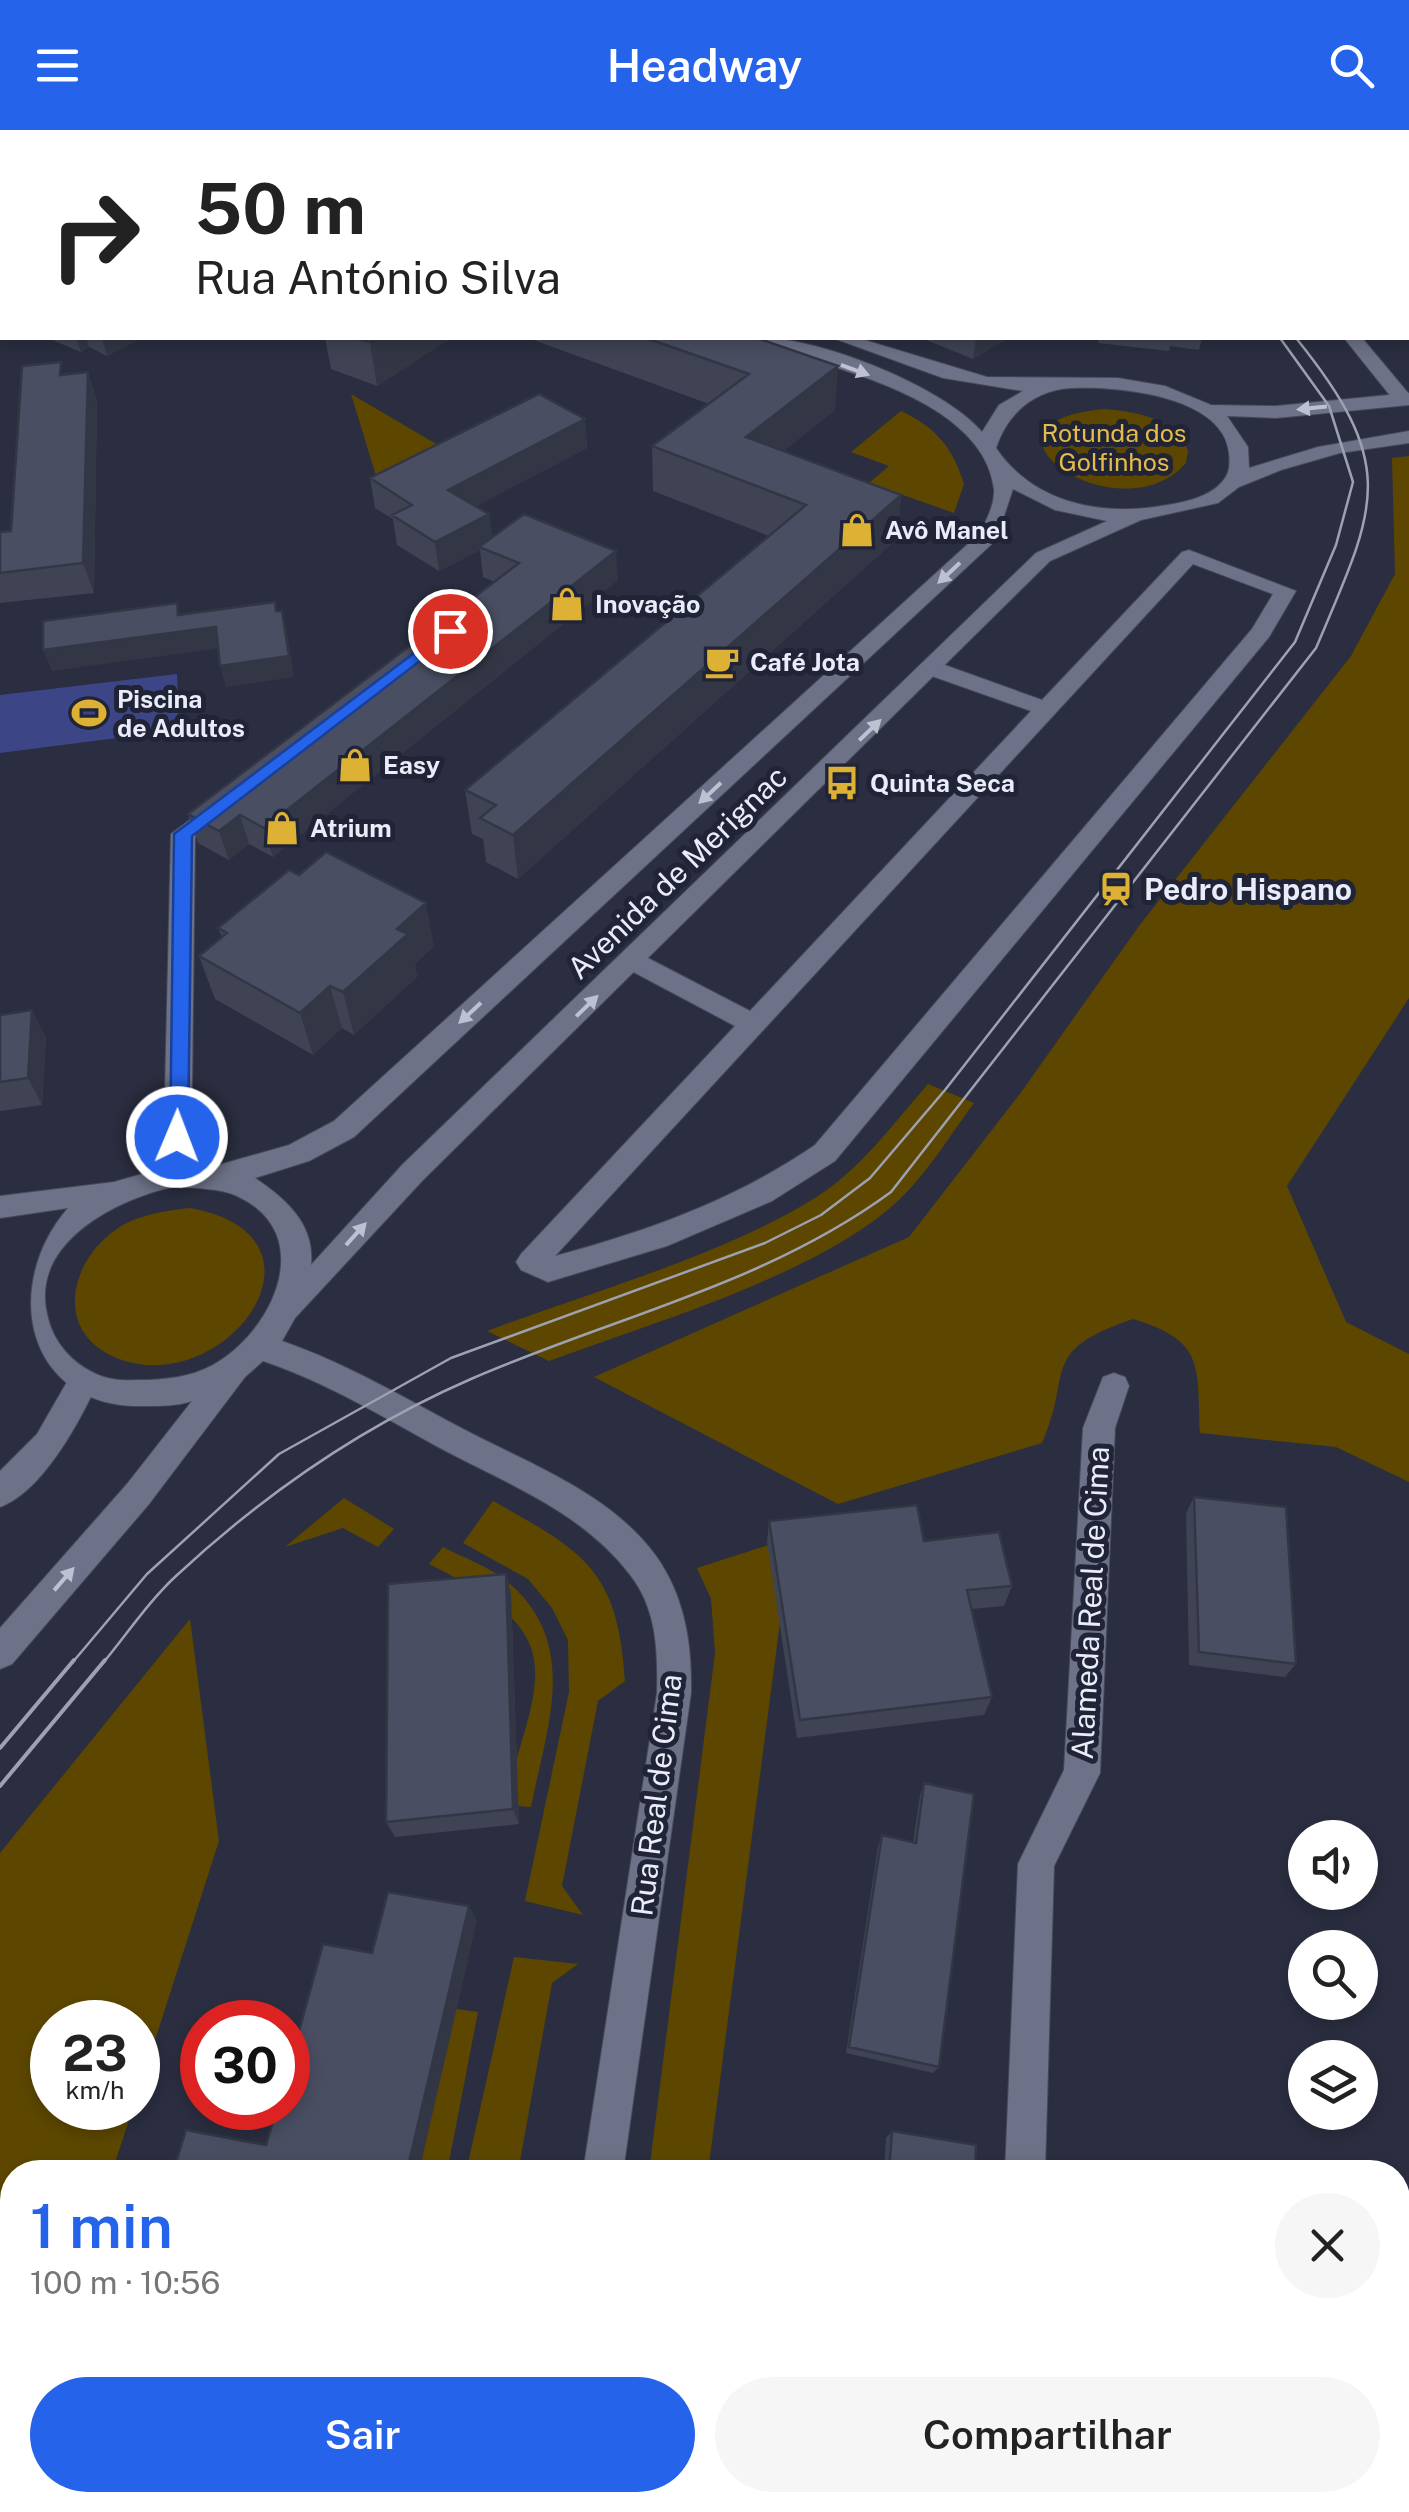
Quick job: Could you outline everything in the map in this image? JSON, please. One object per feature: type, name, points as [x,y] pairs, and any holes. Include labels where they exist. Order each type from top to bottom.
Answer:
[{"type":"main road","points":[[768,340],[938,403],[1015,484],[1048,502],[1088,513],[1133,517],[1174,513],[1208,501],[1231,483],[1316,451],[1409,437]]},
{"type":"main road","points":[[848,340],[959,377],[1018,387],[1096,381],[1172,395],[1204,410],[1226,427],[1238,446],[1240,465],[1231,483]]},
{"type":"main road","points":[[1354,340],[1406,399]]},
{"type":"main road","points":[[991,455],[990,426],[1004,409],[1027,395],[1057,386]]},
{"type":"main road","points":[[1204,410],[1276,412],[1406,399]]},
{"type":"main road","name":"Avenida de Merignac","points":[[216,1177],[277,1163],[318,1147],[344,1130],[989,536],[1003,502],[1004,486],[991,455]]},
{"type":"main road","name":"Avenida de Merignac","points":[[291,1306],[414,1172],[934,669],[1044,557],[1133,517]]},
{"type":"main road","points":[[1189,556],[1285,591],[1261,632],[825,1153],[784,1183],[701,1220],[548,1270],[531,1262],[753,1024],[1189,556]]},
{"type":"main road","points":[[934,669],[1044,708]]},
{"type":"main road","points":[[177,1175],[183,834],[245,786]]},
{"type":"main road","points":[[633,961],[753,1024]]},
{"type":"main road","points":[[0,1207],[120,1190],[177,1175],[216,1177],[252,1189],[280,1210],[296,1238],[301,1271],[291,1306],[138,1494],[0,1653]]},
{"type":"main road","points":[[120,1190],[54,1238],[35,1270],[28,1304],[34,1337],[54,1365],[82,1384],[118,1394],[158,1394],[198,1385],[249,1357]]},
{"type":"main road","name":"Rua Real de Cima","points":[[249,1357],[302,1360],[376,1396],[603,1521],[635,1555],[660,1594],[674,1639],[674,1693],[605,2160]]},
{"type":"main road","points":[[0,1494],[48,1444],[82,1384]]},
{"type":"main road","name":"Alameda Real de Cima","points":[[1025,2160],[1036,1864],[1082,1773],[1099,1428],[1114,1386]]},
{"type":"green space","points":[[351,394],[455,455],[381,492]]},
{"type":"green space","name":"Rotunda dos Golfinhos","points":[[1104,409],[1163,423],[1188,450],[1186,463],[1157,483],[1124,489],[1091,483],[1063,470],[1045,452],[1043,434],[1061,418]]},
{"type":"green space","points":[[901,411],[933,431],[954,459],[964,484],[954,513],[869,483],[889,466],[851,452]]},
{"type":"green space","points":[[1409,456],[1409,998],[1287,1186],[1346,1322],[1409,1354],[1409,1482],[1336,1447],[1200,1433],[1199,1390],[1193,1360],[1174,1337],[1133,1319],[1083,1342],[1070,1354],[1042,1443],[838,1504],[594,1377],[909,1237],[1022,1091],[1139,926],[1351,656],[1395,574],[1392,458]]},
{"type":"green space","points":[[928,1084],[974,1103],[905,1194],[832,1248],[737,1292],[549,1361],[487,1331],[655,1272],[779,1219],[847,1174]]},
{"type":"green space","points":[[190,1208],[236,1224],[259,1249],[264,1279],[253,1309],[230,1336],[197,1356],[159,1365],[119,1359],[96,1346],[82,1330],[76,1311],[82,1269],[94,1250],[131,1221]]},
{"type":"green space","points":[[344,1498],[394,1529],[378,1547],[343,1528],[285,1547]]},
{"type":"green space","points":[[493,1501],[551,1535],[590,1568],[604,1588],[621,1643],[625,1681],[598,1701],[562,1886],[583,1915],[525,1901],[569,1692],[568,1640],[552,1608],[528,1579],[463,1543]]},
{"type":"green space","points":[[791,1538],[710,2160],[651,2160],[715,1653],[711,1599],[697,1568]]},
{"type":"green space","points":[[443,1547],[504,1579],[528,1603],[543,1629],[553,1685],[531,1807],[503,1805],[534,1688],[534,1661],[526,1636],[507,1613],[475,1589],[429,1564]]},
{"type":"green space","points":[[190,1619],[219,1841],[160,2025],[160,2000],[30,2000],[30,2130],[126,2130],[116,2160],[0,2160],[0,1853]]},
{"type":"green space","points":[[514,1957],[578,1964],[552,1983],[520,2160],[469,2160]]},
{"type":"green space","points":[[442,2007],[478,2012],[449,2160],[411,2160]]},
{"type":"water","name":"Piscina de Adultos","points":[[177,674],[179,730],[0,753],[0,695]]},
{"type":"building","points":[[652,340],[763,340],[838,366],[746,437],[901,495],[513,835],[480,818],[496,805],[465,790],[806,505],[652,446],[749,374]]},
{"type":"building","points":[[61,362],[60,375],[88,372],[83,563],[0,573],[0,532],[11,531],[22,366]]},
{"type":"building","points":[[539,394],[585,419],[448,490],[489,514],[435,542],[392,515],[412,505],[370,478]]},
{"type":"building","points":[[524,514],[616,551],[264,828],[240,815],[219,831],[188,814],[519,563],[479,547]]},
{"type":"building","points":[[275,602],[276,611],[282,611],[289,656],[220,666],[216,627],[43,650],[43,621],[177,603],[178,615]]},
{"type":"building","points":[[326,852],[426,903],[397,929],[408,934],[343,992],[330,986],[300,1013],[199,956],[227,933],[218,928],[289,870],[299,875]]},
{"type":"building","points":[[32,1010],[28,1078],[0,1082],[0,1015]]},
{"type":"building","points":[[1194,1497],[1286,1507],[1296,1664],[1199,1652]]},
{"type":"building","points":[[917,1505],[924,1541],[999,1532],[1012,1586],[967,1590],[992,1697],[800,1720],[769,1521]]},
{"type":"building","points":[[506,1574],[513,1809],[386,1822],[388,1584]]},
{"type":"building","points":[[924,1783],[974,1794],[939,2067],[849,2047],[882,1835],[916,1843]]},
{"type":"building","points":[[388,1892],[469,1906],[410,2160],[177,2160],[186,2130],[266,2145],[270,2130],[310,2130],[308,2000],[323,1944],[372,1953]]},
{"type":"building","points":[[892,2131],[976,2145],[975,2160],[890,2160]]},
{"type":"tram line","points":[[72,1663],[147,1574],[279,1454],[451,1358],[765,1243],[821,1215],[870,1178],[945,1090],[1295,642],[1336,545],[1353,482],[1329,406],[1281,340]]},
{"type":"tram line","points":[[103,1663],[157,1596],[209,1546],[315,1465],[391,1418],[525,1357],[740,1276],[792,1252],[891,1192],[1316,648],[1353,557],[1364,521],[1368,488],[1364,455],[1352,421],[1298,340]]},
{"type":"tram line","points":[[0,1748],[74,1660]]},
{"type":"tram line","points":[[0,1786],[105,1660]]},
{"type":"place","name":"Avô Manel","points":[[857,530]]},
{"type":"place","name":"Inovação","points":[[567,604]]},
{"type":"place","name":"Café Jota","points":[[722,662]]},
{"type":"place","name":"Piscina de Adultos","points":[[89,713]]},
{"type":"place","name":"Easy","points":[[355,765]]},
{"type":"place","name":"Quinta Seca","points":[[842,783]]},
{"type":"place","name":"Atrium","points":[[282,828]]},
{"type":"place","name":"Pedro Hispano","points":[[1116,889]]},
{"type":"route","points":[[177,1137],[183,834],[450,631]]}]
